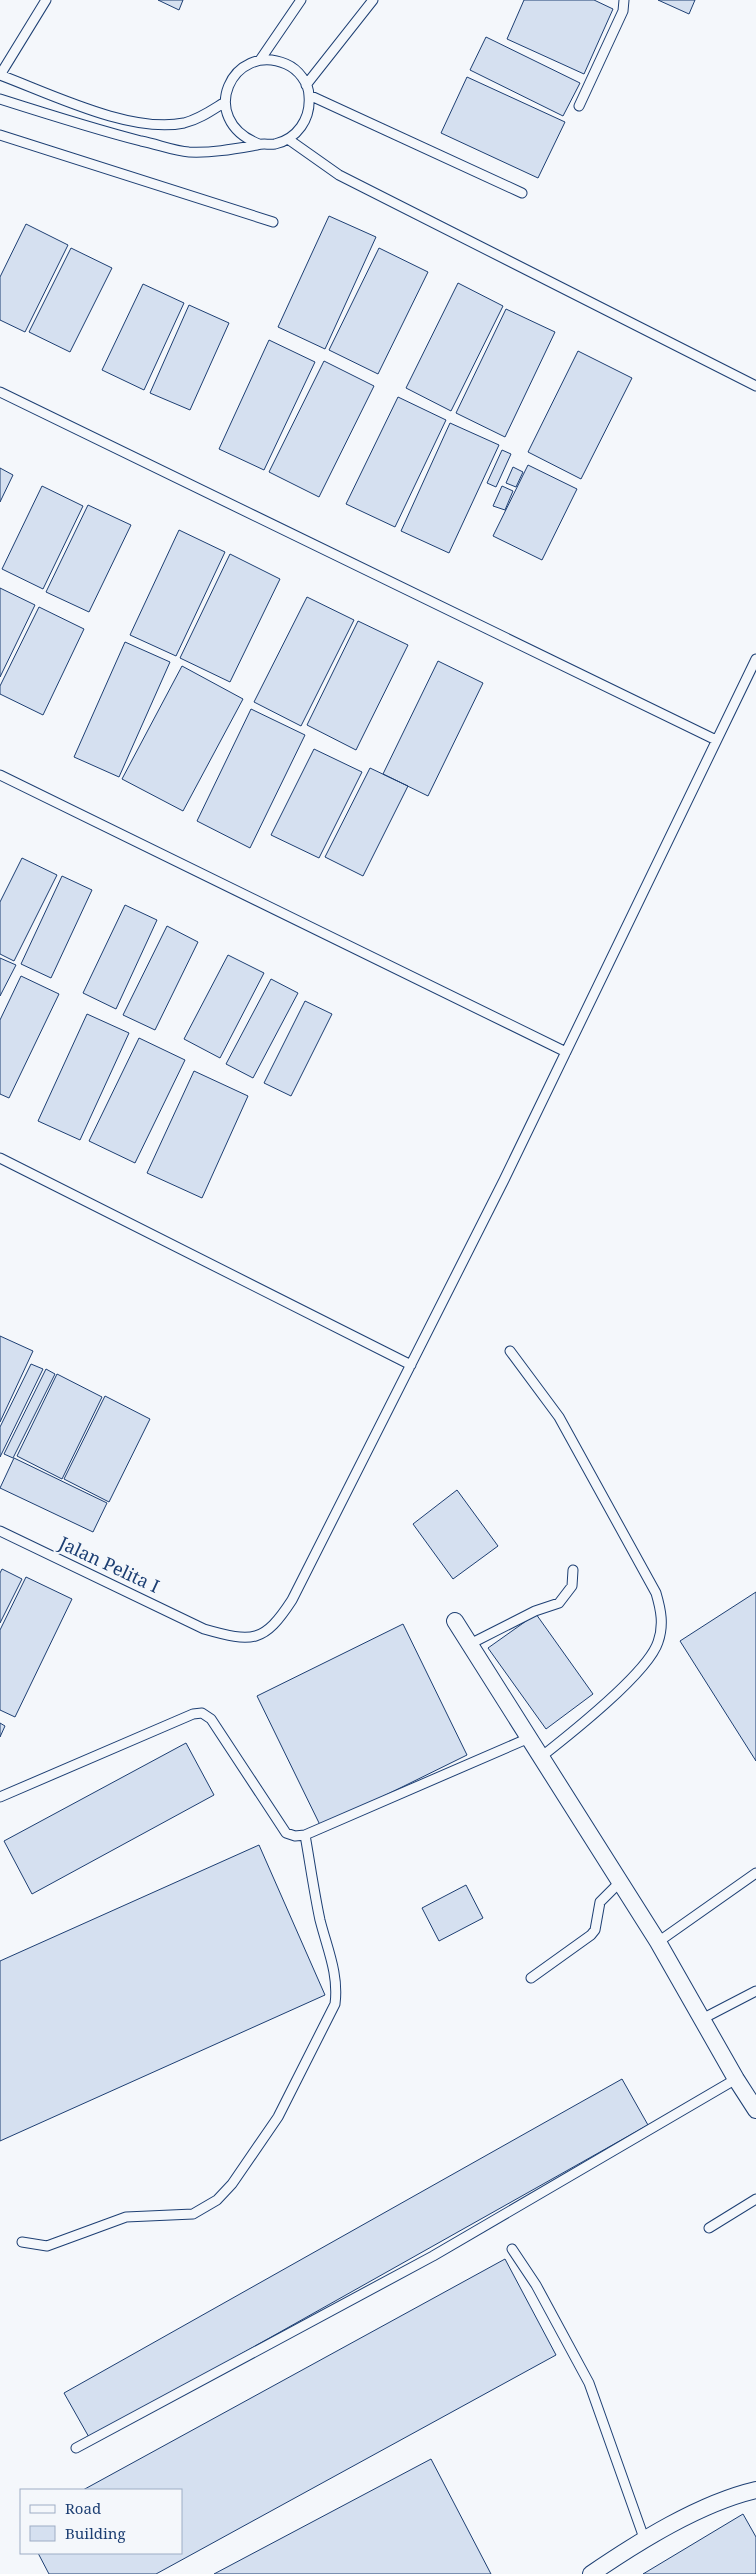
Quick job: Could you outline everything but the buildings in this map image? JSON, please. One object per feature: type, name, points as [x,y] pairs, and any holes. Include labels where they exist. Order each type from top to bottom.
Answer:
[{"type":"street","points":[[456,1621],[619,1883],[658,1942],[736,2079],[756,2110]]},
{"type":"street","points":[[591,2574],[644,2538],[736,2495],[756,2490]]},
{"type":"lane","points":[[46,0],[0,75],[99,112],[152,125],[187,122],[205,115],[225,102]]},
{"type":"lane","points":[[260,60],[301,0]]},
{"type":"lane","points":[[306,85],[373,0]]},
{"type":"lane","points":[[579,106],[623,11],[624,0]]},
{"type":"lane","points":[[0,100],[102,131],[187,152],[224,152],[259,144],[274,144],[288,139],[301,128],[309,112],[310,95],[299,73],[288,65],[274,60],[260,60],[246,66],[235,75],[228,87],[225,102],[227,116],[234,129],[246,139],[259,144]]},
{"type":"lane","points":[[310,95],[522,192]]},
{"type":"lane","points":[[0,135],[273,222]]},
{"type":"lane","points":[[288,139],[339,175],[756,386]]},
{"type":"lane","points":[[0,392],[716,740]]},
{"type":"lane","name":"Jalan Pelita I","points":[[0,1532],[204,1629],[228,1636],[252,1638],[266,1633],[278,1622],[292,1600],[411,1365],[566,1052],[756,659]]},
{"type":"lane","points":[[0,775],[566,1052]]},
{"type":"lane","points":[[0,1158],[411,1365]]},
{"type":"lane","points":[[510,1352],[559,1417],[656,1593],[662,1625],[658,1643],[648,1661],[566,1737],[541,1757]]},
{"type":"lane","points":[[470,1644],[536,1611],[559,1603],[572,1586],[573,1570]]},
{"type":"lane","points":[[0,1796],[193,1714],[202,1713],[211,1719],[286,1833],[295,1836],[305,1835],[530,1738]]},
{"type":"lane","points":[[22,2242],[47,2246],[126,2217],[192,2214],[217,2200],[255,2151],[278,2117],[334,2004],[336,1992],[331,1952],[321,1921],[305,1835]]},
{"type":"lane","points":[[658,1942],[756,1873]]},
{"type":"lane","points":[[531,1978],[591,1935],[595,1930],[600,1902],[619,1883]]},
{"type":"lane","points":[[702,2019],[756,1991]]},
{"type":"lane","points":[[76,2448],[433,2256],[736,2079]]},
{"type":"lane","points":[[709,2228],[756,2199]]},
{"type":"lane","points":[[512,2249],[536,2285],[589,2383],[644,2538]]}]
